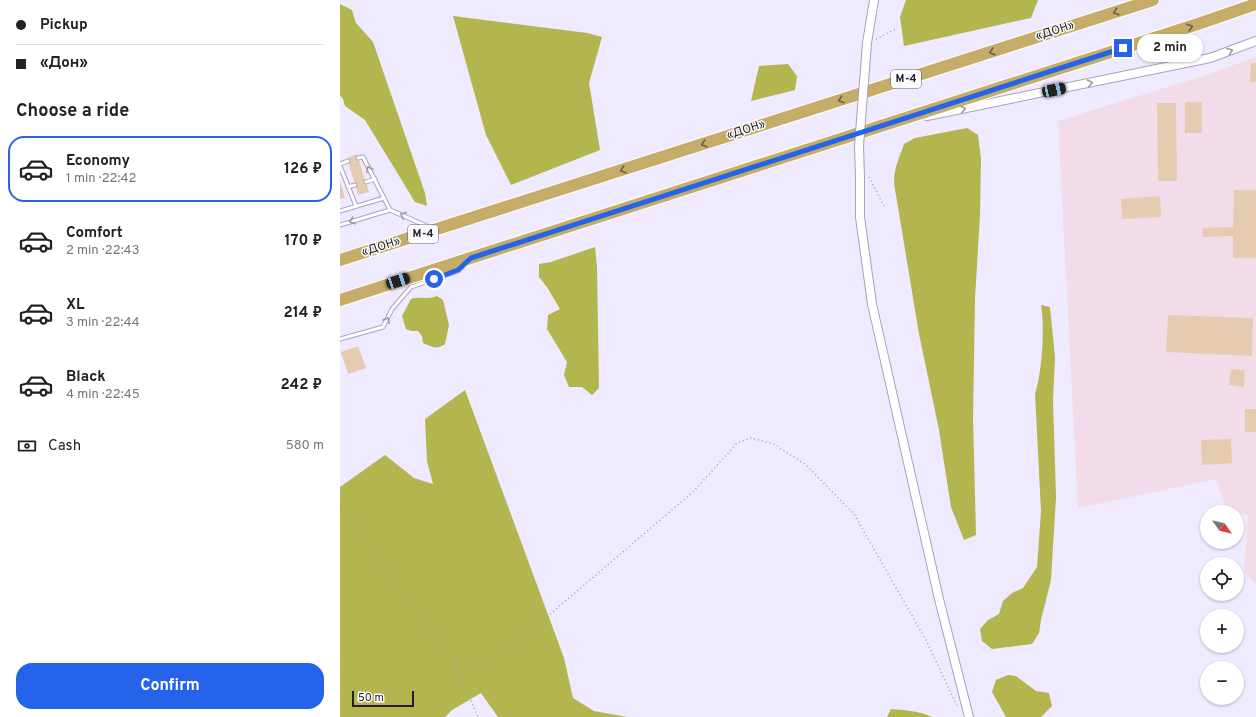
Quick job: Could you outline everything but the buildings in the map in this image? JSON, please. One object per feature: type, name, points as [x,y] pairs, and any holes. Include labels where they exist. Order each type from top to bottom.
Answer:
[{"type":"highway","name":"«ДОН»","points":[[340,260],[1153,0]]},
{"type":"highway","points":[[340,300],[1256,4]]},
{"type":"street","points":[[874,0],[867,43],[859,146],[860,218],[872,304],[941,606],[970,717]]},
{"type":"street","points":[[883,125],[1210,58],[1256,41]]},
{"type":"lane","points":[[358,158],[363,157],[390,210],[429,227],[492,207],[506,208]]},
{"type":"lane","points":[[348,161],[340,165],[356,206]]},
{"type":"lane","points":[[366,182],[374,180]]},
{"type":"lane","points":[[348,187],[355,185]]},
{"type":"lane","points":[[340,211],[384,198]]},
{"type":"lane","points":[[340,225],[390,210]]},
{"type":"lane","points":[[340,339],[383,327],[392,309],[411,287],[458,270],[471,258]]},
{"type":"path","points":[[867,43],[896,29]]},
{"type":"path","points":[[860,178],[868,176],[884,206]]},
{"type":"path","points":[[454,660],[466,668],[480,667],[534,628],[694,491],[737,444],[751,438],[774,444],[806,465],[854,514],[927,642],[959,710]]},
{"type":"path","points":[[340,506],[393,580],[454,660],[478,717]]},
{"type":"shaded area","points":[[906,0],[1038,0],[1031,18],[904,46],[900,17]]},
{"type":"shaded area","points":[[340,4],[352,10],[356,23],[373,42],[425,193],[427,206],[415,202],[365,120],[345,106],[340,95]]},
{"type":"shaded area","points":[[453,16],[587,33],[602,37],[589,83],[600,150],[511,185],[486,135]]},
{"type":"shaded area","points":[[1256,57],[1256,585],[1244,572],[1248,515],[1244,514],[1244,505],[1225,505],[1216,479],[1078,508],[1058,121],[1206,75]]},
{"type":"shaded area","points":[[788,64],[797,76],[795,90],[751,101],[759,66]]},
{"type":"shaded area","points":[[967,128],[978,135],[981,159],[980,215],[975,299],[973,418],[976,535],[964,540],[951,507],[939,430],[919,334],[894,175],[904,144],[915,138]]},
{"type":"shaded area","points":[[595,247],[597,267],[599,388],[592,395],[582,387],[569,387],[564,375],[567,362],[547,329],[548,315],[560,309],[547,287],[539,277],[539,264],[551,262]]},
{"type":"shaded area","points":[[437,296],[443,300],[449,325],[445,344],[442,346],[432,347],[423,343],[422,336],[418,331],[406,329],[402,316],[411,299]]},
{"type":"shaded area","points":[[1041,305],[1050,307],[1055,357],[1053,401],[1056,497],[1051,580],[1039,633],[1032,644],[992,649],[982,641],[980,629],[988,620],[999,614],[1003,601],[1012,593],[1023,588],[1037,567],[1041,511],[1035,394],[1042,350],[1043,326]]},
{"type":"shaded area","points":[[465,390],[564,658],[573,698],[594,711],[627,717],[498,717],[481,693],[452,710],[445,717],[340,717],[340,487],[385,455],[414,478],[433,484],[427,461],[425,419]]},
{"type":"shaded area","points":[[1008,675],[1016,676],[1036,691],[1049,693],[1052,706],[1041,717],[1006,717],[992,692],[996,680]]},
{"type":"shaded area","points":[[891,709],[907,710],[932,717],[887,717]]},
{"type":"route","points":[[434,279],[458,270],[471,258],[1123,48]]}]
